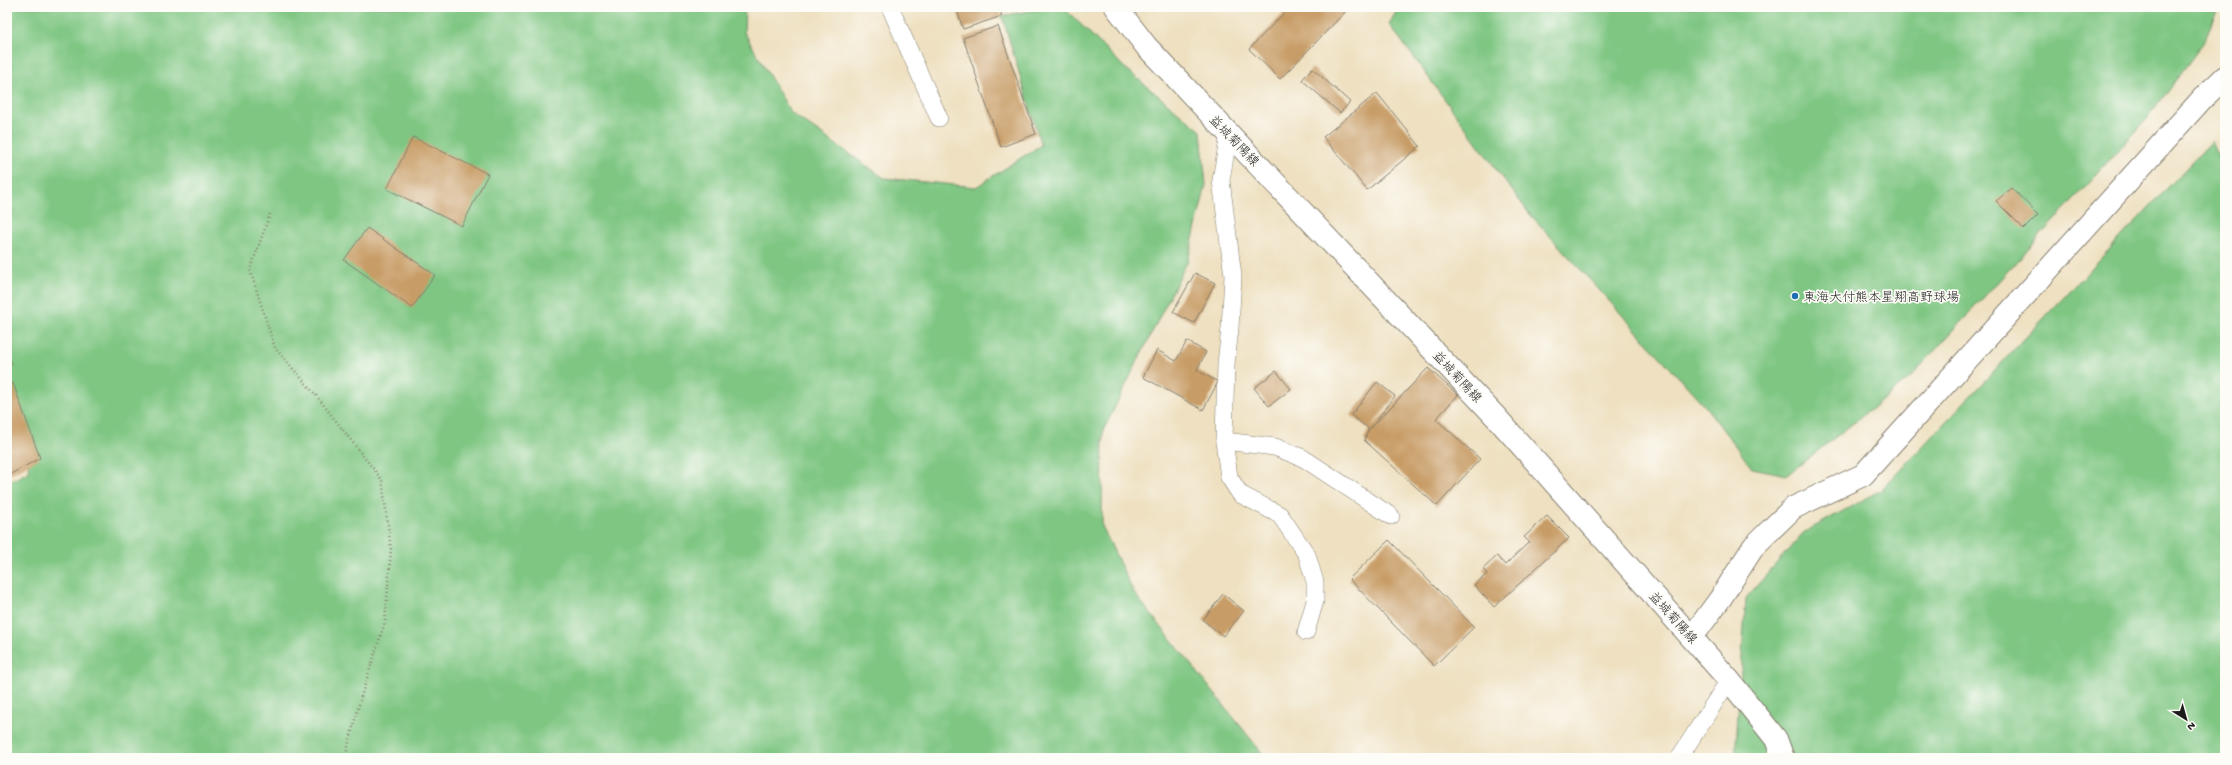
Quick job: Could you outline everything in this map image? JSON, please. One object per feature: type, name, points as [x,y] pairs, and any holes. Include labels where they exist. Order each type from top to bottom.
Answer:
[{"type":"main road","name":"益城菊陽線","points":[[1116,7],[1146,46],[1417,331],[1692,637],[1729,680],[1776,739],[1783,758]]},
{"type":"main road","points":[[1692,637],[1720,599],[1754,546],[1793,508],[1863,475],[2223,82]]},
{"type":"lane","points":[[890,7],[939,118]]},
{"type":"lane","points":[[1229,134],[1221,180],[1233,276],[1226,364],[1224,441],[1229,477],[1240,494],[1280,515],[1307,556],[1315,582],[1315,602],[1306,632]]},
{"type":"lane","points":[[1224,441],[1275,447],[1303,458],[1391,516]]},
{"type":"lane","points":[[1679,758],[1729,680]]},
{"type":"path","points":[[270,214],[250,270],[275,348],[315,394],[382,480],[391,549],[385,622],[361,697],[345,758]]},
{"type":"green space","points":[[7,7],[745,7],[744,32],[791,113],[884,178],[976,187],[1041,145],[1002,16],[1051,7],[1063,7],[1127,70],[1201,131],[1206,185],[1188,260],[1103,431],[1102,526],[1134,593],[1266,758],[7,758],[7,483],[30,471],[7,386]]},
{"type":"green space","name":"東海大付熊本星翔高野球場","points":[[1399,7],[2219,7],[2203,43],[2148,118],[1907,381],[1787,475],[1752,468],[1705,406],[1528,212],[1389,24]]},
{"type":"green space","points":[[2212,141],[2225,173],[2225,758],[1735,758],[1746,598],[1803,533],[1881,490]]},
{"type":"building","points":[[956,7],[999,7],[1002,16],[963,29]]},
{"type":"building","points":[[1290,7],[1350,7],[1280,79],[1249,49]]},
{"type":"building","points":[[998,26],[1036,134],[1001,147],[963,38]]},
{"type":"building","points":[[1312,68],[1350,102],[1340,113],[1302,80]]},
{"type":"building","points":[[1377,93],[1420,146],[1367,190],[1323,137]]},
{"type":"building","points":[[413,137],[488,174],[462,226],[387,189]]},
{"type":"building","points":[[2012,188],[2038,215],[2024,229],[1996,201]]},
{"type":"building","points":[[367,228],[435,275],[412,308],[344,260]]},
{"type":"building","points":[[1195,273],[1215,283],[1194,323],[1173,312]]},
{"type":"building","points":[[1187,341],[1206,352],[1197,370],[1218,382],[1203,410],[1143,377],[1157,350],[1176,361]]},
{"type":"building","points":[[7,352],[12,364],[7,367]]},
{"type":"building","points":[[1428,368],[1458,395],[1436,419],[1480,459],[1437,506],[1364,440],[1369,429],[1351,415],[1377,382],[1395,396],[1370,429]]},
{"type":"building","points":[[1276,371],[1291,389],[1269,406],[1254,388]]},
{"type":"building","points":[[13,383],[40,458],[7,476],[7,386]]},
{"type":"building","points":[[1547,516],[1569,538],[1494,607],[1474,585],[1487,574],[1483,569],[1497,556],[1505,565],[1529,542],[1524,537]]},
{"type":"building","points":[[1389,540],[1474,627],[1434,666],[1349,579]]},
{"type":"building","points":[[1223,594],[1244,611],[1223,636],[1203,620]]},
{"type":"place","name":"東海大付熊本星翔高野球場","points":[[1795,296]]}]
